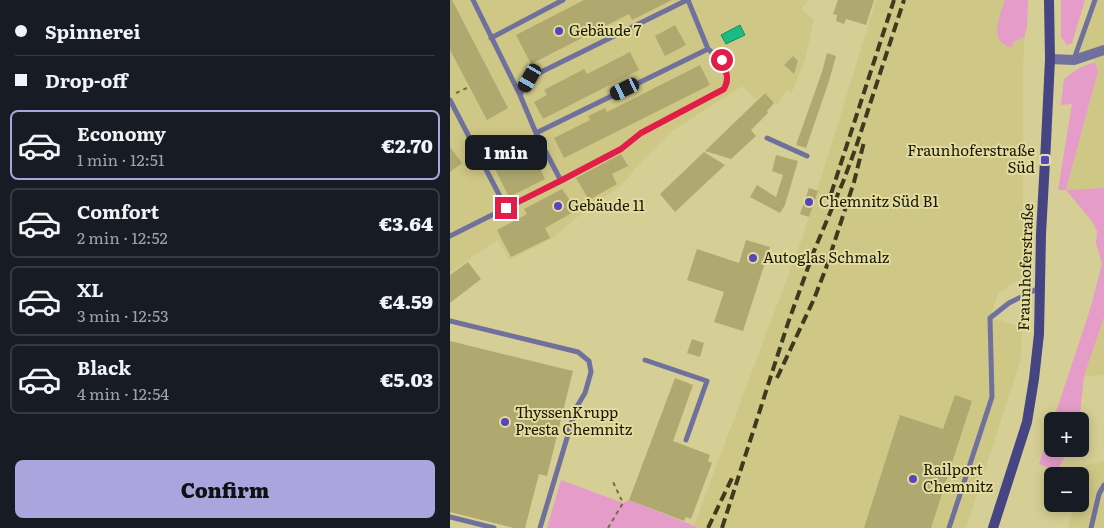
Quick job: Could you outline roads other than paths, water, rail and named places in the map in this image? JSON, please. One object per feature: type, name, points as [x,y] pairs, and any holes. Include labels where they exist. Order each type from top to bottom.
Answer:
[{"type":"main road","name":"Fraunhoferstraße","points":[[993,528],[1027,422],[1039,334],[1041,234],[1050,59],[1049,0]]},
{"type":"street","points":[[1050,59],[1074,60],[1104,50]]},
{"type":"lane","points":[[472,0],[520,95],[536,133],[560,181]]},
{"type":"lane","points":[[491,38],[563,0]]},
{"type":"lane","points":[[450,236],[621,149],[641,133],[724,89],[728,77],[722,60],[708,49],[687,0],[530,78],[520,95]]},
{"type":"lane","points":[[1074,60],[1095,0]]},
{"type":"lane","points":[[536,133],[708,49]]},
{"type":"lane","points":[[450,100],[506,208]]},
{"type":"lane","points":[[767,138],[807,156]]},
{"type":"lane","points":[[949,528],[992,397],[990,318],[1010,303],[1040,288]]},
{"type":"lane","points":[[450,321],[578,352],[589,360],[591,372],[585,393],[576,408],[540,528]]},
{"type":"lane","points":[[645,360],[707,380],[686,440]]},
{"type":"lane","points":[[1092,528],[1099,494],[1104,485]]},
{"type":"lane","points":[[450,517],[494,528]]},
{"type":"railway","points":[[831,194],[894,0]]},
{"type":"railway","points":[[722,528],[788,323],[814,251],[856,147],[904,0]]},
{"type":"railway","points":[[777,378],[814,299],[826,268],[854,182],[864,142]]},
{"type":"railway","points":[[708,528],[734,474]]},
{"type":"place","name":"Gebäude 7","points":[[559,31]]},
{"type":"place","name":"Fraunhoferstraße Süd","points":[[1045,160]]},
{"type":"place","name":"Chemnitz Süd B1","points":[[809,202]]},
{"type":"place","name":"Gebäude 11","points":[[558,206]]},
{"type":"place","name":"Autoglas Schmalz","points":[[753,258]]},
{"type":"place","name":"ThyssenKrupp Presta Chemnitz","points":[[505,422]]},
{"type":"place","name":"Railport Chemnitz","points":[[913,479]]}]
